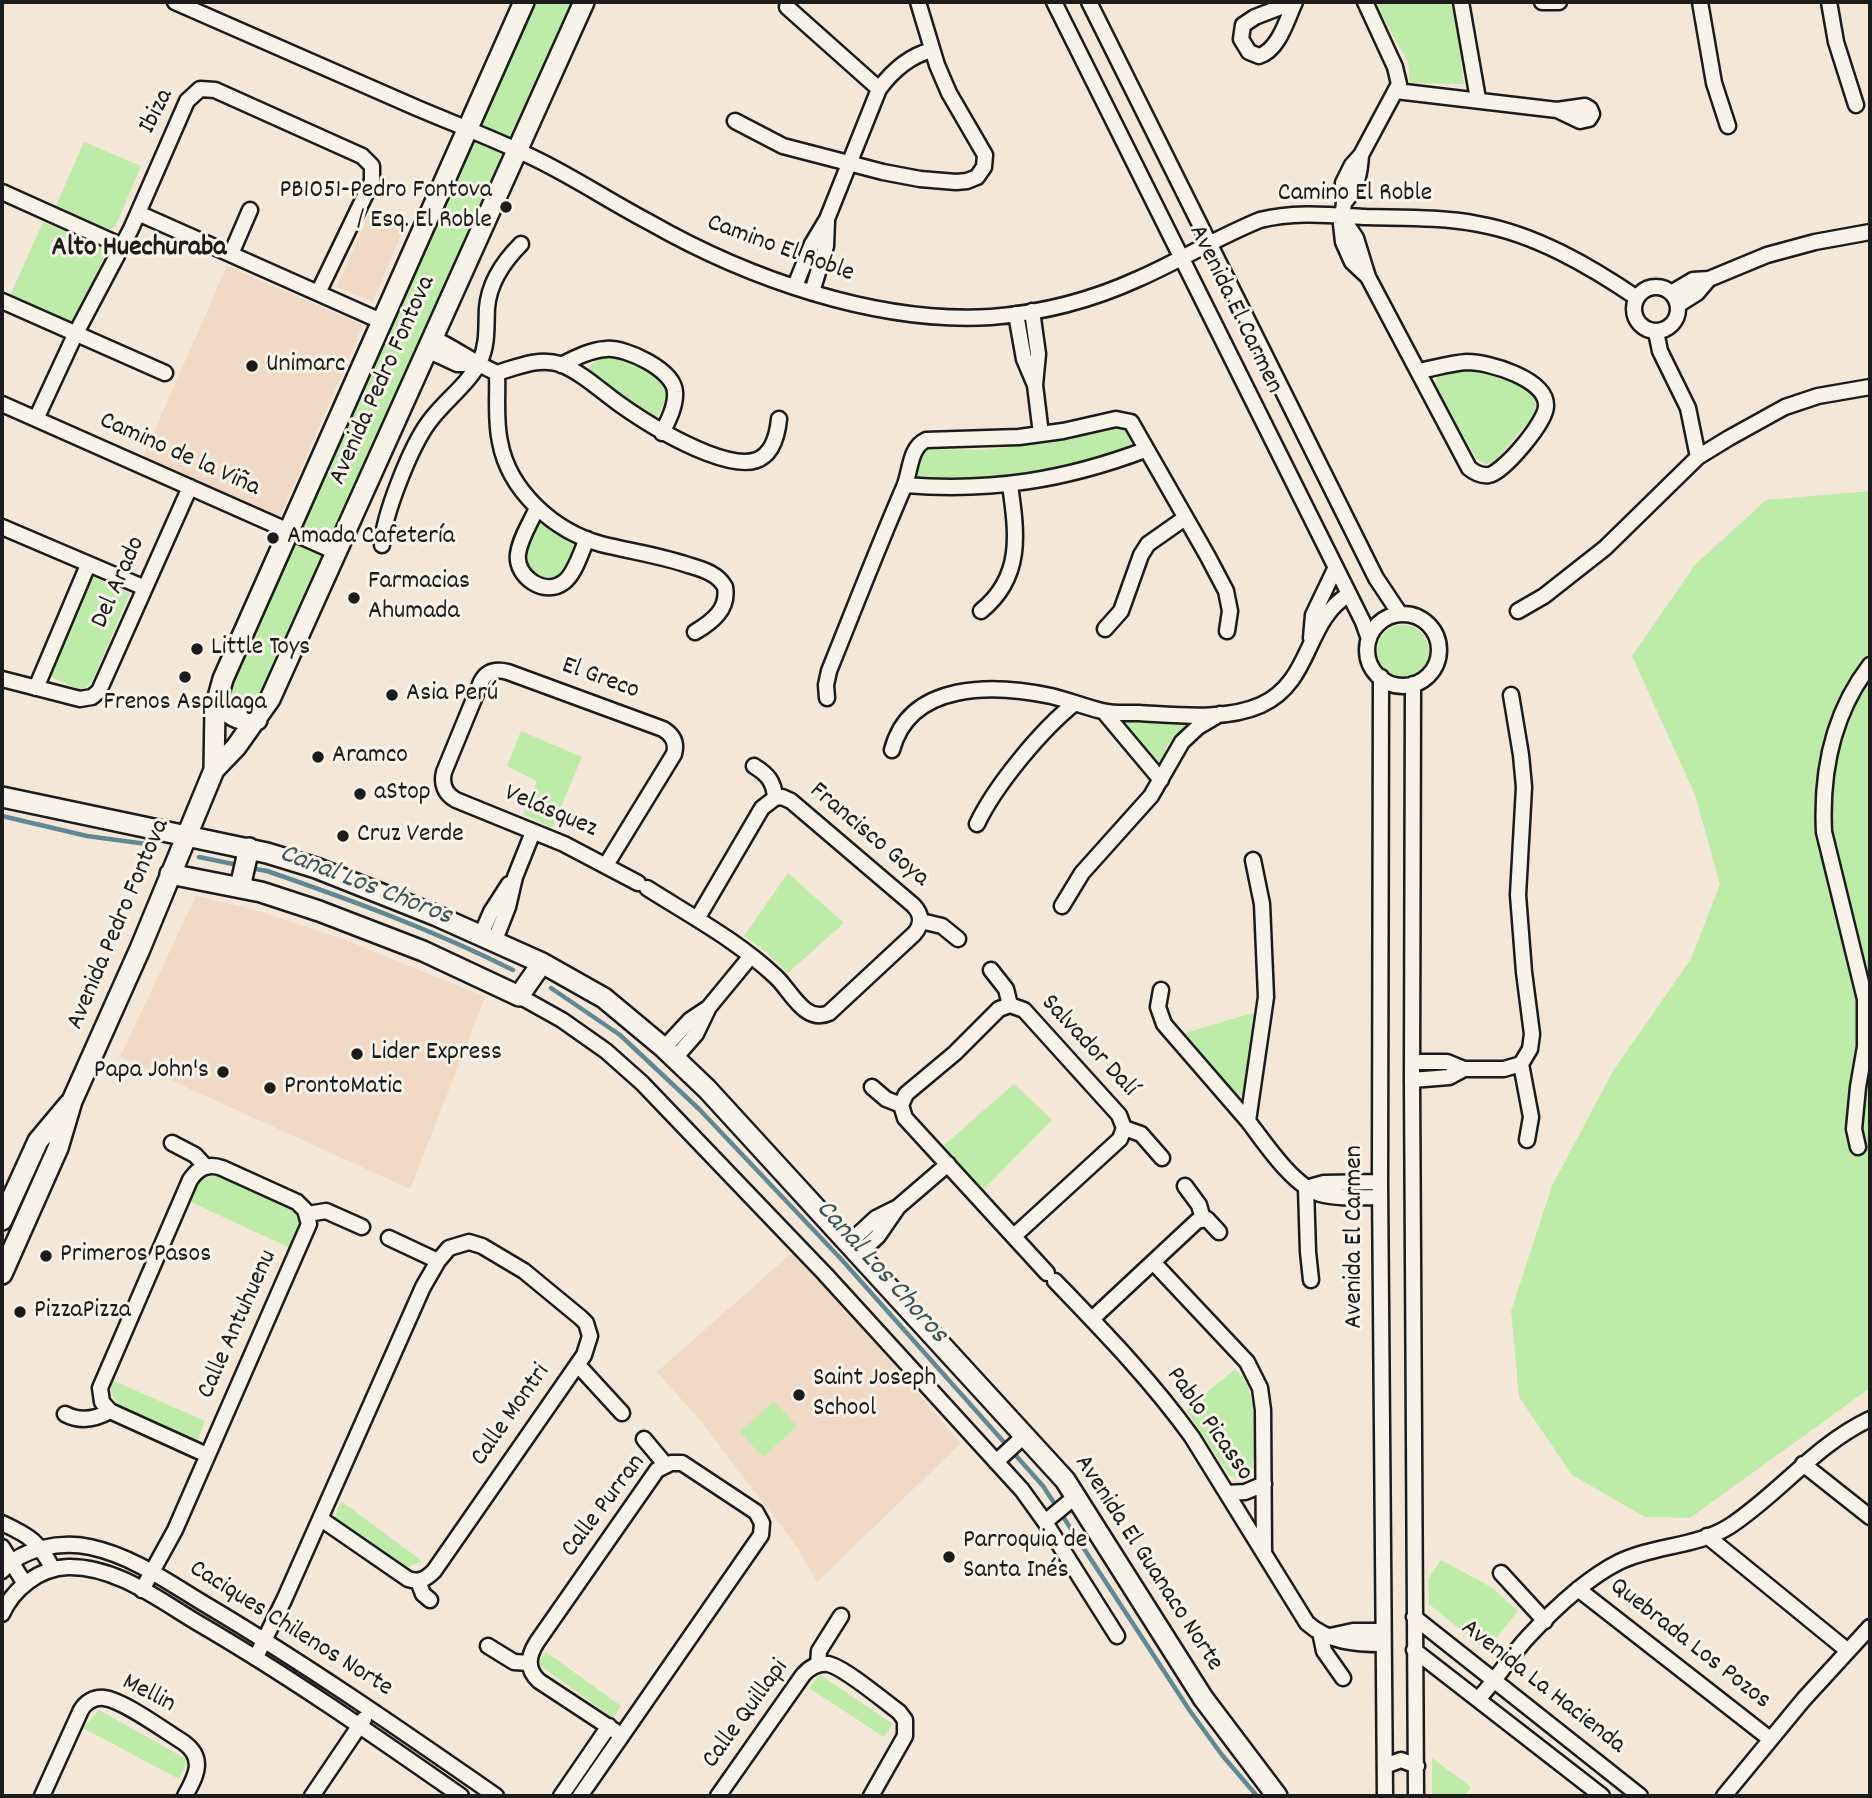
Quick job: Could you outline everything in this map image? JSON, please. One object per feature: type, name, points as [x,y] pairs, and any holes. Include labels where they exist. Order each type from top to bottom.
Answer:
[{"type":"street","name":"Camino El Roble","points":[[175,2],[540,161],[679,238],[733,263],[812,292],[849,302],[962,317],[1032,311],[1114,289],[1245,226],[1275,216],[1343,209],[1464,221],[1508,231],[1563,254],[1637,299]]},
{"type":"street","name":"Avenida Pedro Fontova","points":[[2,1274],[58,1148],[72,1101],[214,770],[217,699],[223,679],[524,2]]},
{"type":"street","name":"Avenida Pedro Fontova","points":[[214,770],[257,720],[275,690],[584,2]]},
{"type":"street","points":[[735,121],[771,141],[901,176],[967,181],[981,173],[985,155],[949,93],[932,50],[918,2]]},
{"type":"street","name":"Avenida El Carmen","points":[[1054,2],[1369,639]]},
{"type":"street","name":"Avenida El Carmen","points":[[1089,2],[1376,578],[1400,614]]},
{"type":"street","points":[[1364,2],[1398,76],[1396,91],[1361,155],[1361,169],[1355,188],[1343,209],[1342,231],[1346,252],[1357,268],[1368,277],[1466,464],[1478,474],[1488,475],[1499,470],[1532,433],[1545,412],[1545,396],[1538,387],[1524,378],[1492,366],[1467,362],[1419,371]]},
{"type":"street","points":[[1461,2],[1478,99]]},
{"type":"street","points":[[1542,2],[1559,2]]},
{"type":"street","points":[[1700,2],[1712,74],[1728,126]]},
{"type":"street","points":[[1829,2],[1836,41],[1856,105]]},
{"type":"street","points":[[787,7],[879,89]]},
{"type":"street","points":[[795,286],[812,244],[827,219],[879,89],[892,73],[908,60],[932,50]]},
{"type":"street","name":"Ibiza","points":[[36,419],[75,335],[138,213],[190,96],[200,89],[215,90],[362,156],[372,166],[372,181],[318,293]]},
{"type":"street","points":[[1396,91],[1557,110]]},
{"type":"street","points":[[2,192],[122,246]]},
{"type":"street","points":[[231,254],[250,210]]},
{"type":"street","points":[[138,213],[383,322]]},
{"type":"street","points":[[812,292],[826,246],[827,219]]},
{"type":"street","points":[[1674,299],[1697,293],[1709,279],[1756,259],[1790,248],[1870,232]]},
{"type":"street","points":[[382,545],[390,507],[423,430],[472,375],[478,364],[485,344],[491,287],[503,264],[522,244]]},
{"type":"street","points":[[1652,287],[1659,287],[1674,299],[1678,311],[1673,323],[1662,331],[1656,332],[1644,327],[1635,317],[1637,299],[1641,293],[1652,287]]},
{"type":"street","points":[[2,302],[165,373]]},
{"type":"street","points":[[1032,311],[1038,354],[1035,385],[1041,434]]},
{"type":"street","points":[[1016,314],[1024,359],[1035,385]]},
{"type":"street","points":[[1656,332],[1660,351],[1688,408],[1698,457]]},
{"type":"street","points":[[430,344],[457,364],[478,364],[497,373],[536,362],[561,365],[662,433],[725,460],[745,464],[760,460],[775,440],[779,419]]},
{"type":"street","points":[[561,365],[607,348],[622,350],[648,362],[667,376],[675,387],[674,403],[662,433]]},
{"type":"street","points":[[497,373],[498,432],[503,457],[517,484],[537,508],[561,526],[587,539],[655,555],[708,572],[720,579],[726,593],[724,604],[716,617],[695,632]]},
{"type":"street","points":[[1518,611],[1544,596],[1605,548],[1698,457],[1786,407],[1818,396],[1870,387]]},
{"type":"street","name":"Camino de la Viña","points":[[2,404],[337,552]]},
{"type":"street","points":[[827,698],[829,671],[905,485],[916,447],[926,440],[997,439],[1122,419],[1134,425],[1145,450],[1226,591],[1230,611],[1227,631]]},
{"type":"street","points":[[905,485],[957,488],[1010,485],[1076,472],[1145,450]]},
{"type":"street","points":[[981,611],[1001,591],[1013,562],[1015,536],[1010,485]]},
{"type":"street","name":"Del Arado","points":[[36,688],[80,699],[92,697],[101,687],[190,487]]},
{"type":"street","points":[[537,508],[518,553],[521,570],[532,582],[546,587],[565,582],[587,539]]},
{"type":"street","points":[[1105,629],[1121,611],[1141,555],[1148,544],[1185,518]]},
{"type":"street","points":[[2,527],[145,588]]},
{"type":"street","points":[[2,679],[36,688],[88,565]]},
{"type":"street","points":[[1311,643],[1313,615],[1335,569]]},
{"type":"street","points":[[892,750],[898,732],[915,712],[932,701],[969,690],[1020,691],[1104,712],[1222,714],[1252,708],[1279,693],[1298,673],[1311,643],[1332,607],[1348,595]]},
{"type":"street","points":[[1400,614],[1413,615],[1425,621],[1434,631],[1438,643],[1434,669],[1413,684],[1396,685],[1381,677],[1370,663],[1369,639],[1374,629],[1383,620],[1400,614]]},
{"type":"street","points":[[1858,1147],[1854,1129],[1858,1087],[1866,1047],[1865,999],[1824,832],[1823,801],[1826,770],[1836,730],[1853,691],[1870,665]]},
{"type":"street","name":"El Greco","points":[[444,789],[444,772],[481,682],[486,674],[494,670],[508,672],[663,729],[674,742],[674,754],[606,865]]},
{"type":"street","name":"Avenida El Carmen","points":[[1381,677],[1380,1189],[1385,1796]]},
{"type":"street","points":[[1413,684],[1416,1796]]},
{"type":"street","points":[[1412,1062],[1447,1062],[1464,1069],[1491,1071],[1512,1068],[1521,1064],[1528,1055],[1532,1034],[1519,918],[1518,871],[1524,787],[1511,695]]},
{"type":"street","points":[[217,699],[229,715],[247,721],[257,720]]},
{"type":"street","points":[[977,824],[993,794],[1058,718],[1075,703]]},
{"type":"street","points":[[1104,712],[1161,780]]},
{"type":"street","points":[[1062,906],[1082,873],[1142,806],[1161,780],[1182,742],[1198,727],[1222,714]]},
{"type":"street","points":[[697,919],[762,808],[775,797],[768,776],[754,766]]},
{"type":"street","name":"Velásquez","points":[[444,789],[456,800],[606,865],[643,885],[751,956],[779,980],[804,1010],[814,1015]]},
{"type":"street","name":"Avenida El Guanaco Norte","points":[[2,797],[187,836],[319,911],[423,951],[519,996],[562,1020],[606,1051],[642,1083],[1000,1459],[1022,1490],[1049,1518],[1117,1636]]},
{"type":"street","name":"Francisco Goya","points":[[775,797],[791,801],[852,853],[917,910],[921,922],[914,934],[833,1010],[825,1015],[814,1015]]},
{"type":"street","points":[[488,938],[508,906],[514,877],[533,832]]},
{"type":"street","points":[[1248,1121],[1266,997],[1261,888],[1253,860]]},
{"type":"street","name":"Avenida El Guanaco Norte","points":[[170,874],[245,867],[316,869],[488,938],[542,963],[604,998],[670,1053],[854,1248],[1021,1439],[1072,1500],[1203,1698],[1277,1796]]},
{"type":"street","name":"Francisco Goya","points":[[921,922],[942,926],[958,939]]},
{"type":"street","points":[[670,1053],[690,1020],[709,1007],[751,956]]},
{"type":"street","points":[[519,996],[542,963]]},
{"type":"street","name":"Salvador Dalí","points":[[991,970],[1006,989],[1010,1005]]},
{"type":"street","points":[[1161,990],[1158,1007],[1164,1024],[1283,1165],[1306,1188],[1325,1195],[1380,1189]]},
{"type":"street","name":"Salvador Dalí","points":[[901,1105],[906,1094],[955,1053],[999,1009],[1010,1005],[1024,1010],[1122,1119],[1125,1128],[1120,1139],[1014,1236]]},
{"type":"street","points":[[1521,1064],[1531,1117],[1527,1140]]},
{"type":"street","points":[[1412,1080],[1449,1077],[1464,1069]]},
{"type":"street","name":"Pablo Picasso","points":[[872,1087],[886,1099],[901,1105],[905,1118],[1092,1319],[1174,1412],[1265,1554]]},
{"type":"street","name":"Avenida Pedro Fontova","points":[[2,1220],[38,1141],[72,1101]]},
{"type":"street","name":"Salvador Dalí","points":[[1125,1128],[1141,1134],[1162,1158]]},
{"type":"street","points":[[172,1143],[195,1155],[206,1167]]},
{"type":"street","points":[[854,1248],[876,1218],[898,1207],[948,1164]]},
{"type":"street","points":[[207,1455],[110,1411],[100,1395],[102,1382],[194,1174],[206,1167],[222,1168],[297,1202],[308,1214],[326,1211],[362,1227]]},
{"type":"street","points":[[1185,1186],[1199,1205],[1203,1219]]},
{"type":"street","points":[[1306,1188],[1307,1252],[1311,1280]]},
{"type":"street","name":"Calle Antuhuenu","points":[[142,1590],[175,1530],[308,1230],[308,1214]]},
{"type":"street","points":[[1092,1319],[1197,1221],[1209,1221],[1219,1232]]},
{"type":"street","points":[[256,1657],[438,1261],[389,1238]]},
{"type":"street","name":"Calle Montri","points":[[418,1581],[434,1571],[578,1365],[590,1336],[586,1323],[524,1271],[482,1246],[469,1242],[449,1248],[438,1261]]},
{"type":"street","name":"Pablo Picasso","points":[[1153,1262],[1241,1356],[1256,1377],[1263,1399],[1265,1554]]},
{"type":"street","points":[[578,1365],[622,1413]]},
{"type":"street","points":[[65,1414],[85,1419],[110,1411]]},
{"type":"street","points":[[1478,1699],[1527,1638],[1578,1589],[1605,1570],[1633,1556],[1728,1528],[1839,1436],[1870,1419]]},
{"type":"street","points":[[644,1439],[665,1464]]},
{"type":"street","points":[[1000,1459],[1021,1439]]},
{"type":"street","name":"Calle Purran","points":[[529,1663],[537,1642],[654,1474],[665,1464],[677,1462],[688,1465],[756,1512],[762,1529],[757,1541],[615,1730],[561,1796]]},
{"type":"street","points":[[1803,1464],[1870,1517]]},
{"type":"street","points":[[1227,1493],[1245,1492],[1264,1485]]},
{"type":"street","points":[[1049,1518],[1072,1500]]},
{"type":"street","points":[[321,1520],[404,1576],[418,1581],[420,1590],[430,1600]]},
{"type":"street","points":[[2,1523],[29,1537],[43,1548],[53,1569],[25,1584],[12,1596],[2,1614]]},
{"type":"street","points":[[1706,1536],[1848,1651]]},
{"type":"street","name":"Caciques Chilenos Norte","points":[[7,1567],[23,1555],[43,1548],[69,1545],[90,1547],[114,1554],[152,1573],[265,1640],[496,1796]]},
{"type":"street","points":[[2,1548],[7,1567],[25,1584]]},
{"type":"street","points":[[1265,1554],[1300,1615],[1325,1634],[1353,1631],[1383,1638]]},
{"type":"street","name":"Caciques Chilenos Norte","points":[[53,1569],[68,1567],[103,1572],[142,1590],[256,1657],[461,1796]]},
{"type":"street","points":[[1501,1573],[1545,1621]]},
{"type":"street","name":"Quebrada Los Pozos","points":[[1578,1589],[1770,1739]]},
{"type":"street","name":"Calle Quillapi","points":[[818,1665],[819,1650],[841,1616]]},
{"type":"street","name":"Avenida La Hacienda","points":[[1414,1618],[1640,1796]]},
{"type":"street","points":[[1724,1796],[1770,1739],[1870,1627]]},
{"type":"street","points":[[1325,1634],[1324,1651],[1343,1678]]},
{"type":"street","points":[[488,1646],[514,1662],[529,1663],[539,1681],[615,1730]]},
{"type":"street","name":"Avenida La Hacienda","points":[[1414,1650],[1602,1796]]},
{"type":"street","name":"Calle Quillapi","points":[[718,1796],[803,1675],[818,1665],[825,1664],[839,1668],[899,1712],[905,1720],[905,1736],[870,1796]]},
{"type":"street","name":"Mellin","points":[[42,1796],[81,1710],[89,1702],[100,1698],[116,1702],[193,1750],[198,1761],[198,1771],[185,1796]]},
{"type":"street","points":[[312,1796],[370,1709]]},
{"type":"street","name":"Calle Purran","points":[[580,1796],[615,1730]]},
{"type":"street","points":[[1385,1766],[1401,1760],[1417,1766]]},
{"type":"shaded area","points":[[372,208],[406,223],[373,302],[337,287]]},
{"type":"shaded area","points":[[227,266],[363,325],[279,519],[142,459]]},
{"type":"shaded area","points":[[196,896],[256,910],[346,940],[485,997],[410,1189],[120,1057]]},
{"type":"shaded area","name":"Saint Joseph School","points":[[794,1251],[961,1443],[817,1582],[799,1550],[779,1523],[699,1419],[657,1372]]},
{"type":"green space","points":[[529,2],[572,2],[510,138],[475,124]]},
{"type":"green space","points":[[1374,2],[1454,2],[1464,84],[1410,83],[1408,62]]},
{"type":"green space","points":[[468,137],[505,152],[257,708],[222,698]]},
{"type":"green space","points":[[84,142],[141,166],[115,227],[107,230],[55,208]]},
{"type":"green space","points":[[43,222],[107,250],[73,327],[9,298]]},
{"type":"green space","points":[[612,356],[644,367],[664,385],[666,399],[656,418],[588,371],[594,362]]},
{"type":"green space","points":[[1449,371],[1494,376],[1517,385],[1534,397],[1536,407],[1533,416],[1495,462],[1486,464],[1476,459],[1435,384],[1437,376]]},
{"type":"green space","points":[[1123,424],[1133,447],[1017,478],[912,481],[921,449],[984,450],[1039,443]]},
{"type":"green space","points":[[1870,491],[1870,1388],[1690,1518],[1645,1517],[1572,1475],[1519,1397],[1511,1311],[1552,1186],[1613,1071],[1691,959],[1720,884],[1695,795],[1632,656],[1695,565],[1766,500]]},
{"type":"green space","points":[[535,522],[542,522],[576,544],[569,563],[552,578],[544,578],[526,569],[523,552]]},
{"type":"green space","points":[[93,577],[130,593],[92,682],[83,691],[49,676]]},
{"type":"green space","points":[[1403,625],[1413,627],[1421,633],[1427,641],[1427,661],[1421,669],[1413,675],[1403,677],[1393,675],[1385,669],[1379,661],[1377,651],[1379,641],[1385,633],[1393,627]]},
{"type":"green space","points":[[1120,717],[1185,722],[1185,728],[1168,744],[1161,761],[1155,763],[1119,724]]},
{"type":"green space","points":[[521,731],[582,757],[552,828],[523,814],[537,781],[507,766]]},
{"type":"green space","points":[[788,873],[844,923],[788,973],[744,936]]},
{"type":"green space","points":[[1256,1012],[1257,1025],[1245,1092],[1239,1097],[1185,1033]]},
{"type":"green space","points":[[1014,1084],[1052,1120],[983,1190],[942,1147]]},
{"type":"green space","points":[[219,1175],[298,1212],[300,1224],[290,1248],[191,1202],[199,1179]]},
{"type":"green space","points":[[1235,1369],[1248,1387],[1255,1432],[1250,1476],[1241,1481],[1229,1475],[1186,1410]]},
{"type":"green space","points":[[114,1381],[205,1421],[198,1440],[118,1405],[110,1392]]},
{"type":"green space","points":[[774,1401],[797,1426],[763,1457],[740,1432]]},
{"type":"green space","points":[[341,1501],[422,1561],[408,1567],[334,1519]]},
{"type":"green space","points":[[1441,1560],[1491,1587],[1518,1611],[1489,1647],[1483,1648],[1429,1604],[1428,1579]]},
{"type":"green space","points":[[546,1652],[621,1706],[613,1718],[538,1664]]},
{"type":"green space","points":[[819,1674],[893,1724],[884,1737],[809,1688]]},
{"type":"green space","points":[[99,1710],[188,1760],[179,1779],[83,1728]]},
{"type":"green space","points":[[1432,1758],[1471,1787],[1464,1796],[1432,1796]]},
{"type":"waterway","name":"Canal Los Choros","points":[[2,816],[87,836],[154,845]]},
{"type":"waterway","name":"Canal Los Choros","points":[[199,857],[238,865]]},
{"type":"waterway","name":"Canal Los Choros","points":[[250,868],[267,871],[391,916],[513,970]]},
{"type":"waterway","name":"Canal Los Choros","points":[[551,988],[620,1035],[699,1109],[841,1259],[1043,1486],[1190,1711],[1222,1755],[1257,1796]]},
{"type":"place","name":"PB1051-Pedro Fontova / Esq. El Roble","points":[[506,207]]},
{"type":"place","name":"Unimarc","points":[[252,366]]},
{"type":"place","name":"Amada Cafetería","points":[[273,538]]},
{"type":"place","name":"Farmacias Ahumada","points":[[354,598]]},
{"type":"place","name":"Little Toys","points":[[197,649]]},
{"type":"place","name":"Frenos Aspillaga","points":[[185,677]]},
{"type":"place","name":"Asia Perú","points":[[392,695]]},
{"type":"place","name":"Aramco","points":[[318,757]]},
{"type":"place","name":"aStop","points":[[360,794]]},
{"type":"place","name":"Cruz Verde","points":[[343,836]]},
{"type":"place","name":"Lider Express","points":[[357,1054]]},
{"type":"place","name":"Papa John's","points":[[223,1072]]},
{"type":"place","name":"ProntoMatic","points":[[270,1088]]},
{"type":"place","name":"Primeros Pasos","points":[[46,1256]]},
{"type":"place","name":"PizzaPizza","points":[[20,1312]]},
{"type":"place","name":"Saint Joseph School","points":[[799,1395]]},
{"type":"place","name":"Parroquia de Santa Inés","points":[[949,1557]]},
{"type":"district","name":"Alto Huechuraba","points":[[139,250]]}]
